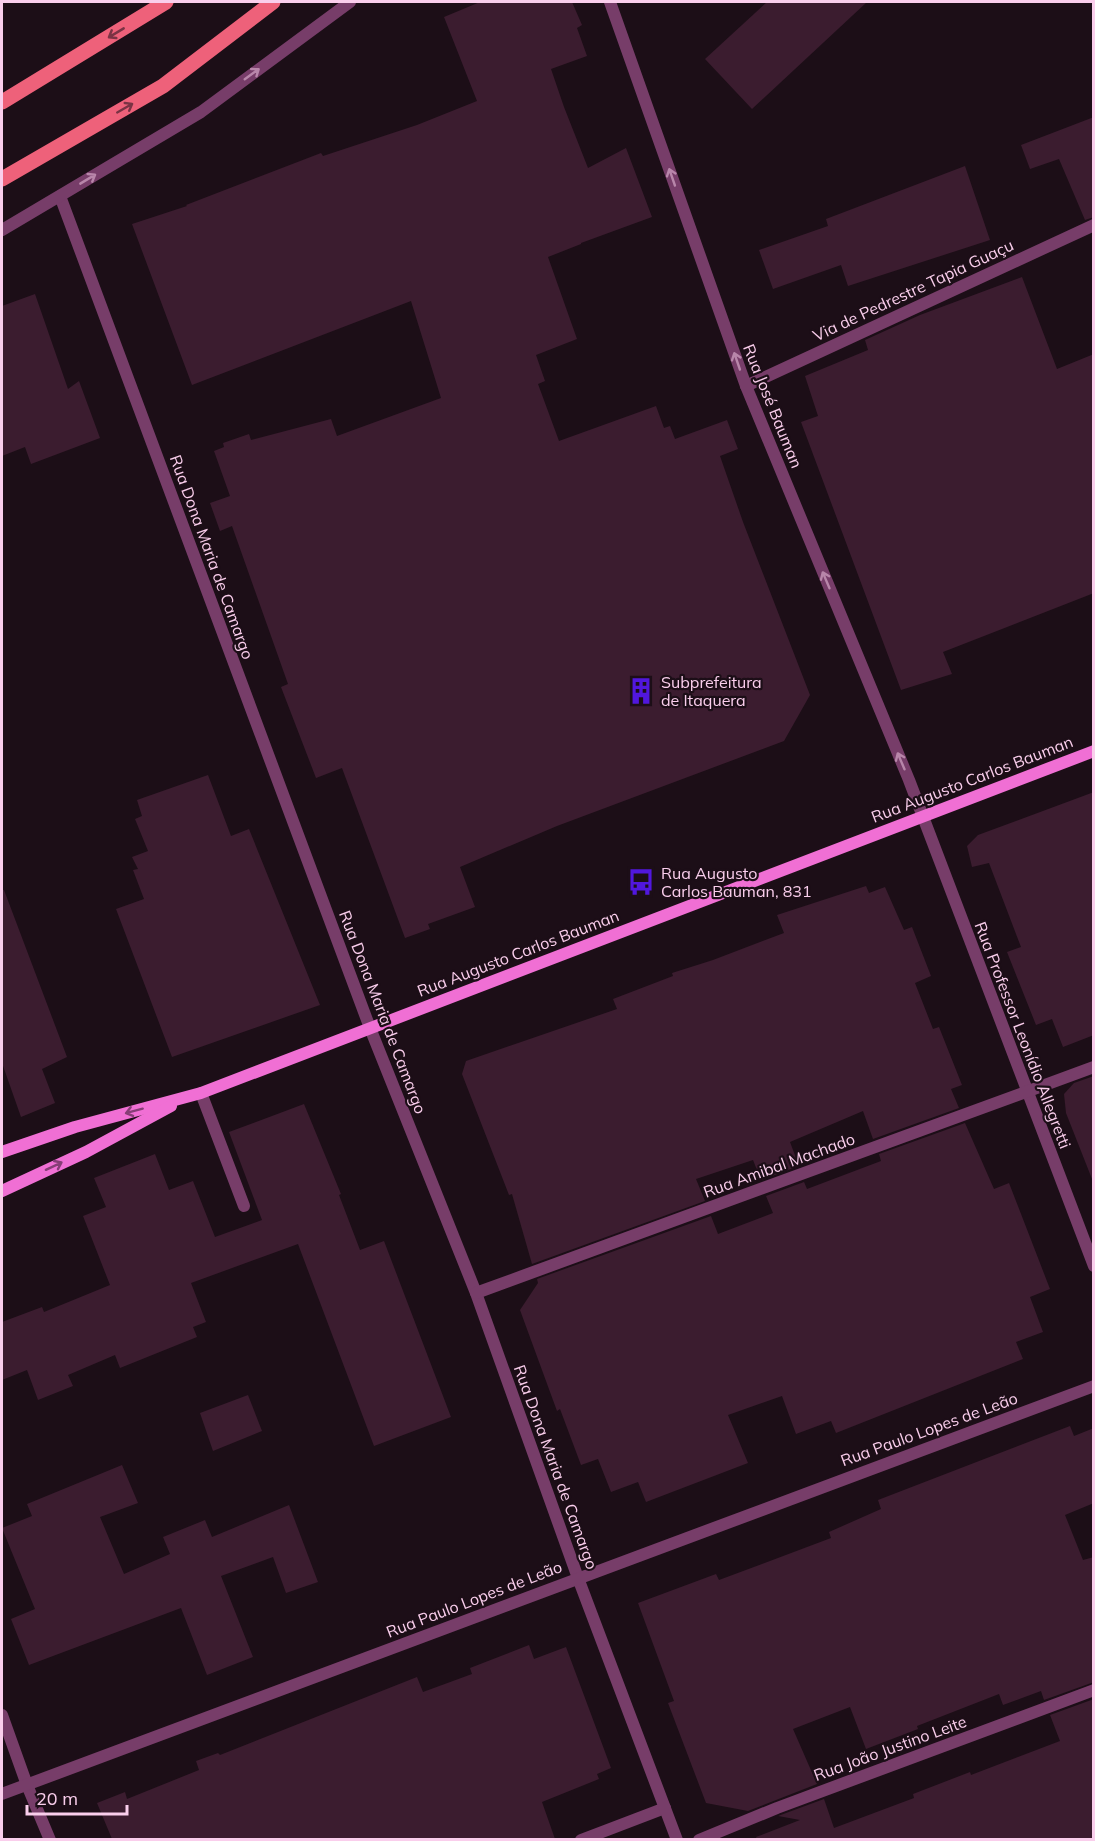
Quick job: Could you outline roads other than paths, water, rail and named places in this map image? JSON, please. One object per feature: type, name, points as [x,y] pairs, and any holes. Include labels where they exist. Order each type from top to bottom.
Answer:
[{"type":"main road","points":[[2,102],[166,2]]},
{"type":"main road","points":[[2,179],[163,86],[273,2]]},
{"type":"main road","name":"Rua Augusto Carlos Bauman","points":[[2,1152],[75,1127],[196,1094],[1094,751]]},
{"type":"main road","name":"Rua Augusto Carlos Bauman","points":[[2,1191],[86,1152],[196,1094]]},
{"type":"street","points":[[2,230],[201,112],[350,2]]},
{"type":"street","name":"Rua José Bauman","points":[[610,2],[746,386],[922,815]]},
{"type":"street","name":"Rua Dona Maria de Camargo","points":[[60,196],[370,1028],[476,1293],[578,1578],[677,1839]]},
{"type":"street","name":"Via de Pedrestre Tapia Guaçu","points":[[746,386],[1094,225]]},
{"type":"street","name":"Rua Professor Leonídio Allegretti","points":[[922,815],[1026,1093],[1094,1266]]},
{"type":"street","name":"Rua Amibal Machado","points":[[476,1293],[1094,1067]]},
{"type":"street","points":[[196,1094],[244,1206]]},
{"type":"street","name":"Rua Paulo Lopes de Leão","points":[[2,1794],[1094,1386]]},
{"type":"street","name":"Rua João Justino Leite","points":[[699,1839],[1094,1690]]},
{"type":"street","points":[[2,1715],[27,1785],[50,1839]]},
{"type":"street","points":[[581,1839],[665,1808]]},
{"type":"place","name":"Subprefeitura de Itaquera","points":[[641,691]]},
{"type":"place","name":"Rua Augusto Carlos Bauman, 831","points":[[641,882]]}]
